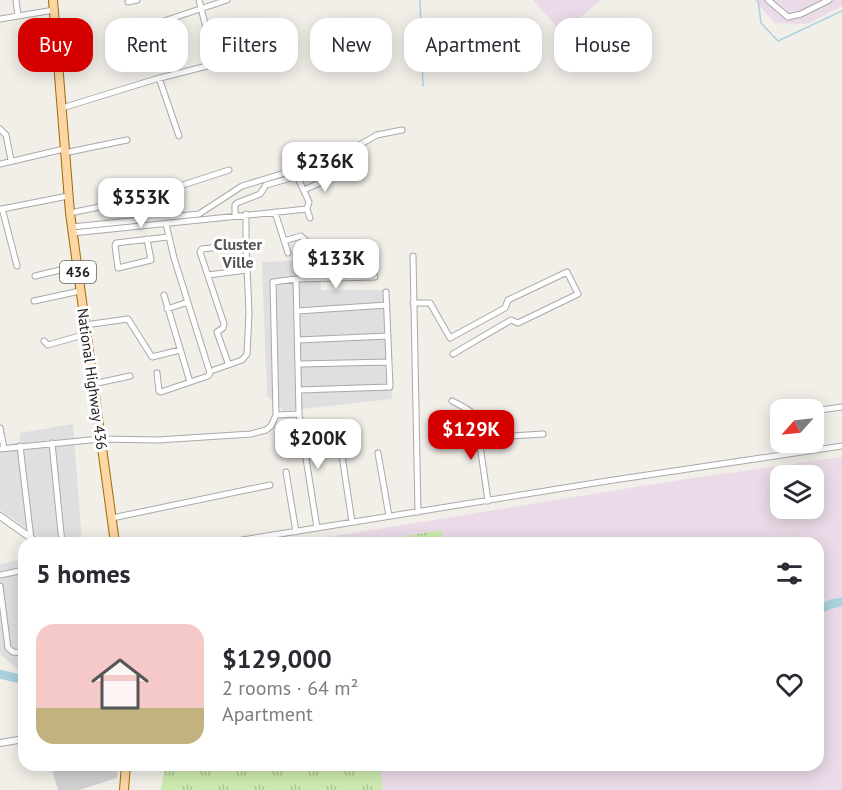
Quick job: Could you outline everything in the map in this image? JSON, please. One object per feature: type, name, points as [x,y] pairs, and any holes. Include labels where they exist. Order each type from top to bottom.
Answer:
[{"type":"main road","name":"National Highway 436","points":[[53,0],[68,196],[114,537]]},
{"type":"main road","points":[[124,790],[126,771]]},
{"type":"street","points":[[16,0],[18,16]]},
{"type":"street","points":[[128,2],[137,0]]},
{"type":"street","points":[[200,0],[205,18]]},
{"type":"street","points":[[175,18],[226,0]]},
{"type":"street","points":[[768,0],[788,17],[801,14],[829,0]]},
{"type":"street","points":[[0,19],[54,10]]},
{"type":"street","points":[[62,108],[200,68]]},
{"type":"street","points":[[159,78],[179,136]]},
{"type":"street","points":[[0,129],[6,135],[11,160]]},
{"type":"street","points":[[72,230],[199,213],[242,186],[340,156],[377,135],[402,130]]},
{"type":"street","points":[[0,164],[11,160],[127,140]]},
{"type":"street","points":[[70,213],[143,198],[229,170]]},
{"type":"street","points":[[304,190],[337,175]]},
{"type":"street","points":[[235,215],[237,203],[260,194],[266,185],[297,177],[309,202],[307,209],[310,218]]},
{"type":"street","points":[[18,266],[1,209],[68,196]]},
{"type":"street","points":[[72,230],[166,224],[307,209]]},
{"type":"street","points":[[275,212],[288,253]]},
{"type":"street","points":[[214,370],[228,363],[242,360],[247,354],[249,313],[246,214]]},
{"type":"street","points":[[157,373],[161,392],[210,373],[166,224]]},
{"type":"street","points":[[284,241],[301,236],[307,242]]},
{"type":"street","points":[[147,239],[152,260],[118,268],[116,243],[147,239],[168,237]]},
{"type":"street","points":[[228,363],[218,332],[224,324],[201,250],[246,244]]},
{"type":"street","points":[[413,255],[418,512]]},
{"type":"street","points":[[35,276],[77,266]]},
{"type":"street","points":[[208,275],[247,270]]},
{"type":"street","points":[[413,303],[429,303],[449,338],[505,308],[508,300],[567,273],[578,293],[518,323],[511,320],[505,308]]},
{"type":"street","points":[[0,428],[2,449],[100,439],[158,440],[251,434],[266,430],[271,426],[276,415],[272,284],[275,281],[296,279],[375,277]]},
{"type":"street","points":[[296,279],[299,414],[317,528]]},
{"type":"street","points":[[34,301],[80,291]]},
{"type":"street","points":[[299,390],[390,386],[386,292]]},
{"type":"street","points":[[164,295],[190,382]]},
{"type":"street","points":[[167,309],[188,303]]},
{"type":"street","points":[[297,311],[387,306]]},
{"type":"street","points":[[44,340],[48,345],[86,329],[128,319],[152,357],[180,350]]},
{"type":"street","points":[[453,354],[511,320]]},
{"type":"street","points":[[298,340],[388,336]]},
{"type":"street","points":[[299,364],[389,362]]},
{"type":"street","points":[[93,384],[130,376]]},
{"type":"street","points":[[452,401],[467,408],[480,422],[488,501]]},
{"type":"street","points":[[824,409],[842,407]]},
{"type":"street","points":[[276,415],[299,414]]},
{"type":"street","points":[[338,429],[352,522]]},
{"type":"street","points":[[438,440],[543,434]]},
{"type":"street","points":[[52,443],[61,537]]},
{"type":"street","points":[[20,446],[31,537]]},
{"type":"street","points":[[260,537],[842,446]]},
{"type":"street","points":[[378,453],[389,516]]},
{"type":"street","points":[[286,472],[296,531]]},
{"type":"street","points":[[112,518],[270,485]]},
{"type":"street","points":[[0,516],[28,537]]},
{"type":"street","points":[[0,575],[18,571]]},
{"type":"street","points":[[0,586],[8,648],[18,652]]},
{"type":"street","points":[[0,743],[18,740]]},
{"type":"shaded area","points":[[533,0],[601,0],[580,18],[554,18],[554,24]]},
{"type":"shaded area","points":[[754,0],[842,0],[842,6],[807,24],[775,23]]},
{"type":"shaded area","points":[[320,260],[321,290],[388,290],[392,399],[284,411],[267,396],[262,262]]},
{"type":"shaded area","points":[[73,424],[82,537],[38,537],[0,510],[0,446],[20,442],[20,433]]},
{"type":"shaded area","points":[[842,457],[842,790],[161,790],[164,771],[824,771],[824,537],[328,537],[770,467],[770,519],[824,519],[824,465],[785,465]]},
{"type":"shaded area","points":[[18,560],[18,669],[0,654],[0,564]]},
{"type":"shaded area","points":[[53,771],[118,771],[117,778],[79,790],[58,790]]},
{"type":"green space","points":[[442,530],[443,537],[401,537]]},
{"type":"green space","points":[[164,771],[381,771],[383,790],[161,790]]},
{"type":"waterway","points":[[420,0],[423,86]]},
{"type":"waterway","points":[[758,0],[761,23],[778,41],[842,11]]},
{"type":"waterway","points":[[824,607],[842,602]]},
{"type":"waterway","points":[[0,674],[18,678]]},
{"type":"district","name":"Cluster Ville","points":[[238,253]]}]
